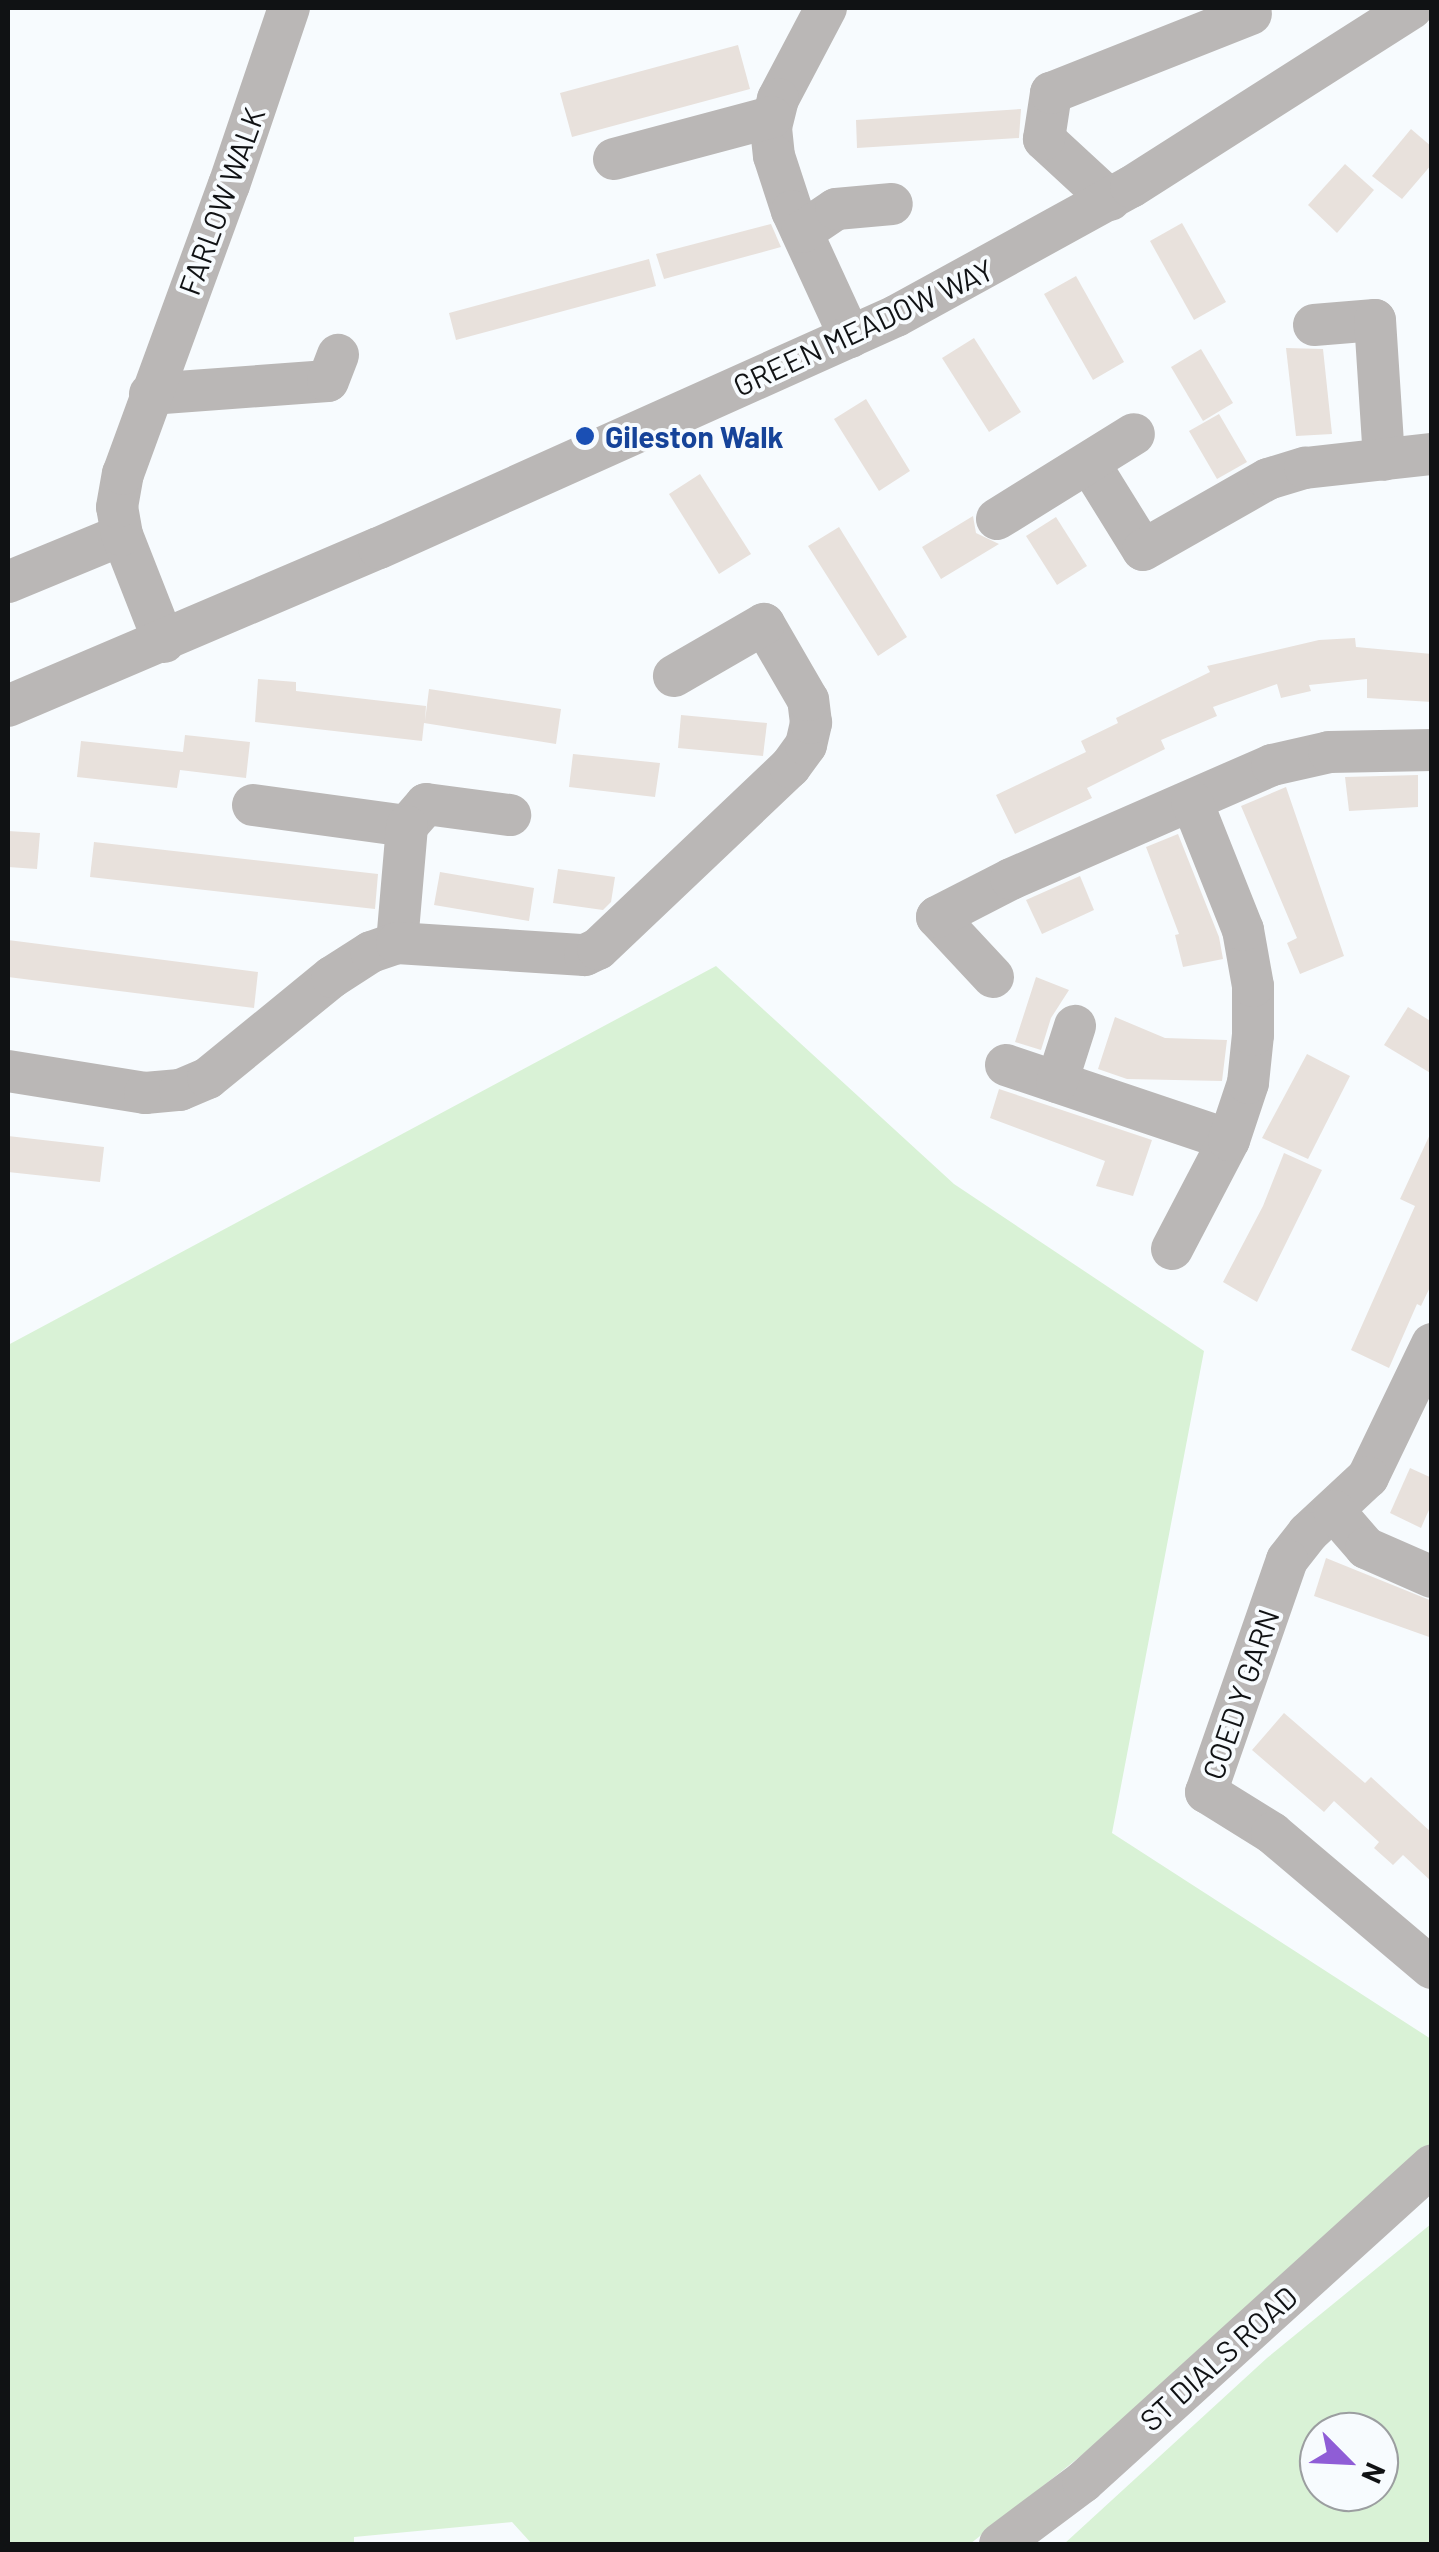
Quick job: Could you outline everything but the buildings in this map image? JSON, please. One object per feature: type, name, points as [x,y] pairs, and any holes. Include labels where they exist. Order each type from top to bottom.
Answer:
[{"type":"street","name":"FARLOW WALK","points":[[164,642],[122,535],[117,507],[122,474],[229,186],[289,8]]},
{"type":"street","points":[[826,8],[772,117],[774,156],[802,232],[850,336]]},
{"type":"street","name":"GREEN MEADOW WAY","points":[[8,706],[164,642],[850,336],[1007,259],[1262,107],[1412,8]]},
{"type":"street","points":[[1110,200],[1044,139],[1051,93],[1251,14]]},
{"type":"street","points":[[614,159],[772,117]]},
{"type":"street","points":[[802,232],[836,208],[892,204]]},
{"type":"street","points":[[1314,325],[1375,320],[1384,460]]},
{"type":"street","points":[[150,394],[328,381],[338,355]]},
{"type":"street","points":[[996,519],[1134,434]]},
{"type":"street","points":[[1089,462],[1142,550],[1268,479],[1305,468],[1432,454]]},
{"type":"street","points":[[8,582],[122,535]]},
{"type":"street","points":[[8,1070],[145,1094],[180,1090],[208,1078],[332,978],[371,952],[397,942],[585,954],[598,949],[790,767],[806,745],[811,724],[808,700],[764,624],[674,676]]},
{"type":"street","points":[[993,977],[936,918],[1010,879],[1272,765],[1329,752],[1432,750]]},
{"type":"street","points":[[1172,1250],[1229,1140],[1248,1082],[1253,986],[1244,930],[1192,802]]},
{"type":"street","points":[[397,942],[407,826],[426,804],[510,815]]},
{"type":"street","points":[[252,806],[407,826]]},
{"type":"street","points":[[1056,1082],[1076,1026]]},
{"type":"street","points":[[1006,1065],[1229,1140]]},
{"type":"street","name":"COED Y GARN","points":[[1432,1344],[1368,1477],[1308,1533],[1287,1560],[1206,1792],[1272,1833],[1432,1968]]},
{"type":"street","points":[[1334,1511],[1366,1548],[1432,1577]]},
{"type":"street","name":"ST DIALS ROAD","points":[[1000,2544],[1083,2482],[1432,2166]]},
{"type":"green space","points":[[716,966],[954,1184],[1204,1351],[1112,1833],[1431,2039],[1431,2151],[1136,2412],[970,2544],[532,2544],[512,2522],[354,2537],[354,2544],[8,2544],[8,1345]]},
{"type":"green space","points":[[1431,2224],[1431,2544],[1064,2544],[1267,2358]]},
{"type":"place","name":"Gileston Walk","points":[[585,436]]}]
